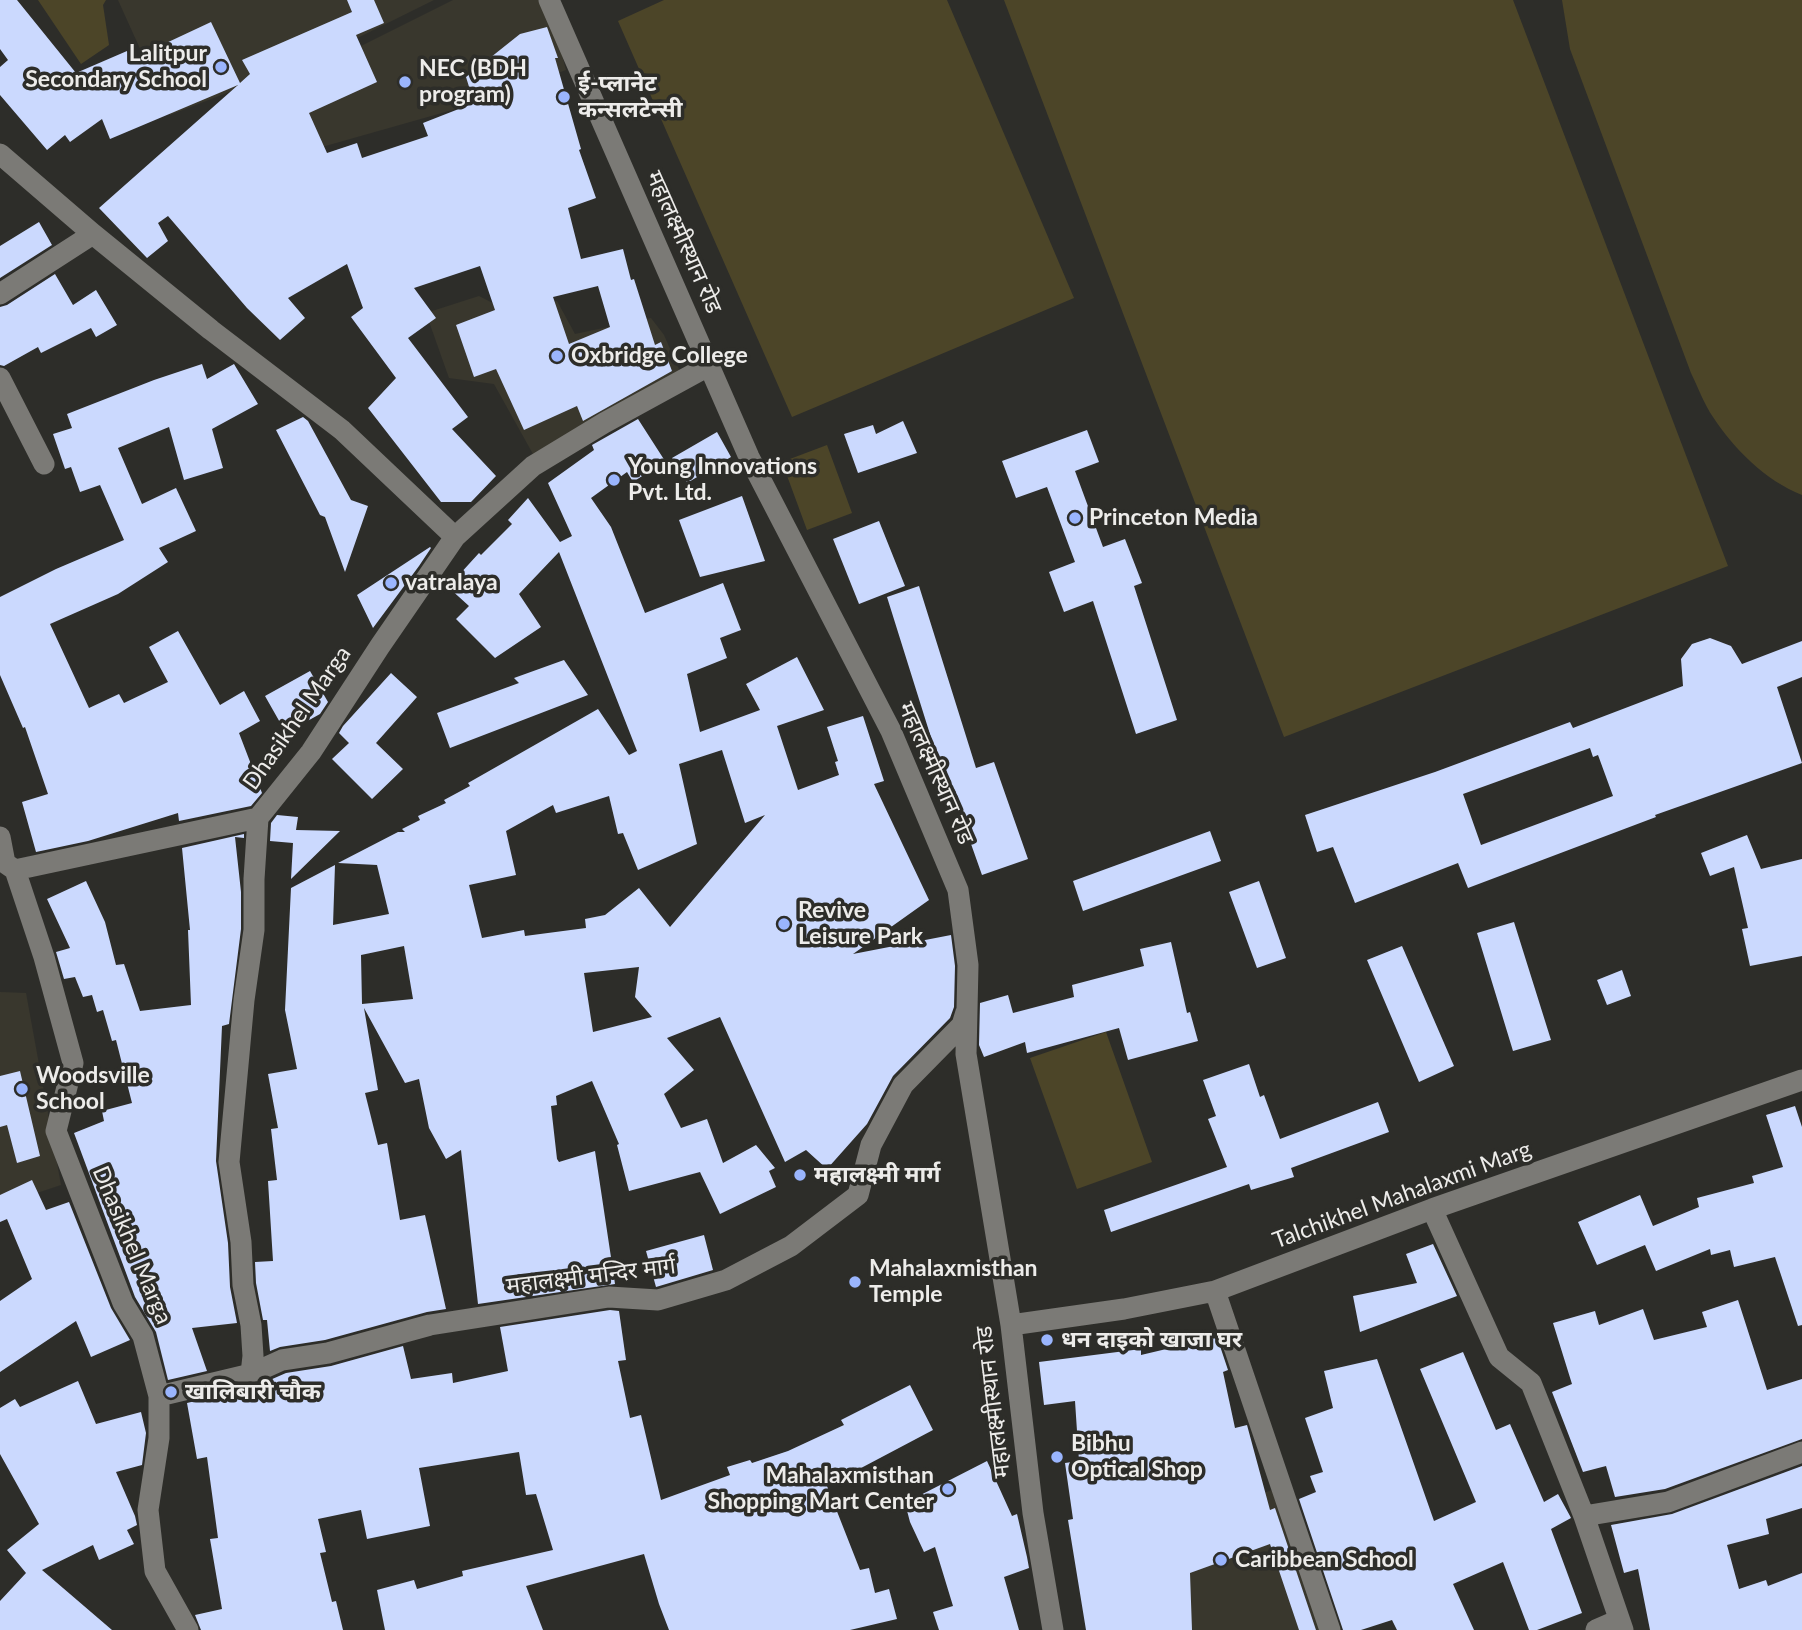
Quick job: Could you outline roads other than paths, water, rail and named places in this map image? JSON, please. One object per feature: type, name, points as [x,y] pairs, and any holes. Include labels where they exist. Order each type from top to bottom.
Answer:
[{"type":"street","name":"महालक्ष्मीस्थान रोड","points":[[549,0],[749,457],[891,732],[958,890],[968,965],[966,1054],[1011,1325],[1032,1513],[1053,1630]]},
{"type":"street","points":[[0,153],[211,330],[342,430],[455,537]]},
{"type":"street","points":[[0,294],[93,233]]},
{"type":"street","name":"Dhasikhel Marga","points":[[251,1374],[251,1325],[243,1286],[241,1242],[229,1161],[244,1000],[254,930],[258,818],[311,751],[455,537],[533,466],[604,423],[710,365]]},
{"type":"street","points":[[0,378],[44,464]]},
{"type":"street","points":[[7,866],[258,818]]},
{"type":"street","name":"Dhasikhel Marga","points":[[0,838],[7,866],[44,957],[73,1063],[56,1131],[123,1303],[143,1336],[159,1396],[159,1438],[148,1510],[155,1571],[188,1630]]},
{"type":"street","name":"महालक्ष्मी मन्दिर मार्ग","points":[[251,1374],[282,1360],[328,1353],[430,1325],[609,1297],[658,1300],[726,1280],[791,1247],[858,1195],[871,1145],[903,1086],[962,1025],[968,1001]]},
{"type":"street","name":"Talchikhel Mahalaxmi Marg","points":[[1011,1325],[1124,1309],[1214,1292],[1432,1209],[1802,1080]]},
{"type":"street","points":[[1432,1209],[1499,1357],[1531,1383],[1584,1516],[1621,1625],[1596,1630]]},
{"type":"street","points":[[1214,1292],[1330,1630]]},
{"type":"street","points":[[159,1396],[251,1374]]},
{"type":"street","points":[[1584,1516],[1668,1502],[1802,1452]]},
{"type":"place","name":"Lalitpur Secondary School","points":[[221,67]]},
{"type":"place","name":"NEC (BDH program)","points":[[405,82]]},
{"type":"place","name":"ई-प्लानेट कन्सलटेन्सी","points":[[564,97]]},
{"type":"place","name":"Oxbridge College","points":[[557,356]]},
{"type":"place","name":"Young Innovations Pvt. Ltd.","points":[[614,480]]},
{"type":"place","name":"Princeton Media","points":[[1075,518]]},
{"type":"place","name":"vatralaya","points":[[391,583]]},
{"type":"place","name":"Revive Leisure Park","points":[[784,924]]},
{"type":"place","name":"Woodsville School","points":[[22,1089]]},
{"type":"place","name":"महालक्ष्मी मार्ग","points":[[800,1175]]},
{"type":"place","name":"Mahalaxmisthan Temple","points":[[855,1282]]},
{"type":"place","name":"धन दाइको खाजा घर","points":[[1047,1340]]},
{"type":"place","name":"खालिबारी चौक","points":[[171,1392]]},
{"type":"place","name":"Bibhu Optical Shop","points":[[1057,1457]]},
{"type":"place","name":"Mahalaxmisthan Shopping Mart Center","points":[[948,1489]]},
{"type":"place","name":"Caribbean School","points":[[1221,1560]]}]
